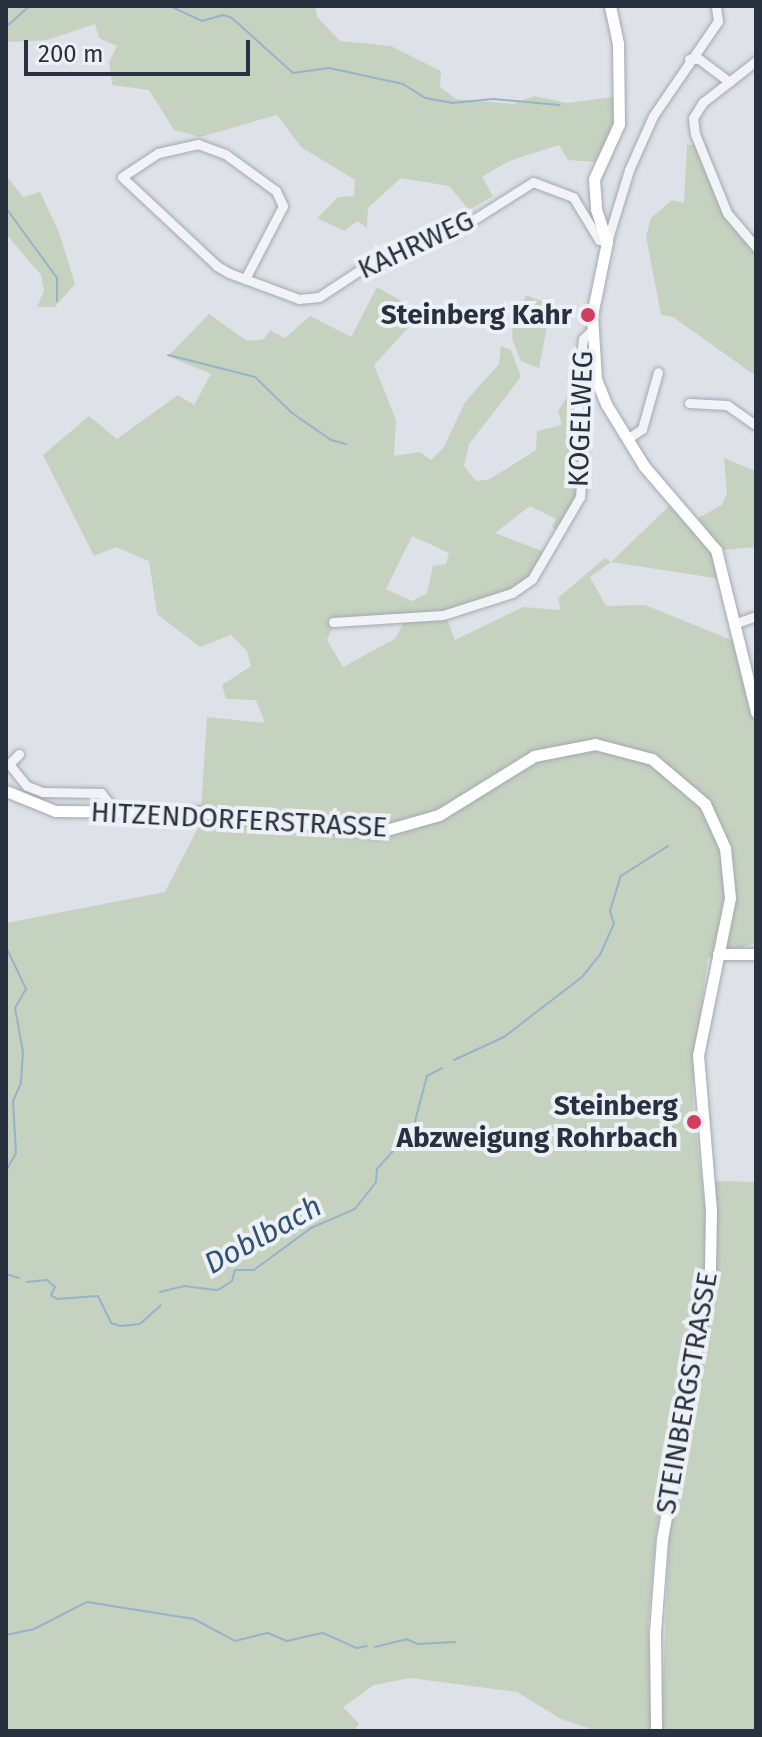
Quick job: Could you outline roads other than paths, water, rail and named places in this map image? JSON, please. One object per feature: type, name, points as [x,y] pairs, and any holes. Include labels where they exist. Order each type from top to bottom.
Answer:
[{"type":"main road","points":[[610,6],[618,43],[619,124],[594,179],[596,209],[607,242],[591,331],[599,388],[627,439],[658,485],[695,521],[722,563],[756,712]]},
{"type":"main road","name":"HITZENDORFERSTRASSE","points":[[6,791],[48,810],[213,813],[379,832],[439,815],[543,752],[582,744],[619,748],[677,775],[716,824],[730,883],[698,1055]]},
{"type":"main road","points":[[718,954],[756,954]]},
{"type":"main road","name":"STEINBERGSTRASSE","points":[[656,1731],[655,1632],[662,1539],[710,1270],[711,1211],[698,1055]]},
{"type":"street","points":[[607,242],[629,170],[653,116],[689,59],[718,21],[716,6]]},
{"type":"street","points":[[689,59],[699,59],[729,82]]},
{"type":"street","points":[[756,61],[703,102],[693,118],[695,134],[727,213],[756,247]]},
{"type":"street","name":"KAHRWEG","points":[[245,279],[283,206],[276,191],[225,154],[198,144],[158,153],[122,177],[217,266],[245,279],[299,299],[319,297],[372,262],[458,230],[533,182],[573,197],[599,240],[607,242]]},
{"type":"street","name":"KOGELWEG","points":[[333,622],[443,615],[512,593],[532,579],[580,497],[583,465],[577,391],[583,339],[591,331]]},
{"type":"street","points":[[627,439],[642,429],[658,372]]},
{"type":"street","points":[[689,403],[727,405],[756,425]]},
{"type":"street","points":[[736,623],[756,616]]},
{"type":"street","points":[[19,754],[9,764],[27,786],[43,792],[101,793],[115,811]]},
{"type":"waterway","points":[[6,27],[29,6]]},
{"type":"waterway","points":[[170,6],[202,21],[223,15],[232,18],[293,73],[329,68],[403,84],[425,98],[452,103],[493,99],[560,105]]},
{"type":"waterway","points":[[6,208],[57,278],[57,301]]},
{"type":"waterway","points":[[168,355],[255,377],[292,413],[331,440],[346,444]]},
{"type":"waterway","name":"Doblbach","points":[[454,1060],[504,1037],[582,977],[600,955],[614,924],[610,911],[621,876],[668,846]]},
{"type":"waterway","points":[[6,947],[26,989],[15,1008],[23,1052],[21,1083],[13,1101],[16,1153],[6,1171]]},
{"type":"waterway","name":"Doblbach","points":[[160,1292],[184,1286],[218,1290],[232,1281],[235,1270],[254,1270],[311,1228],[355,1209],[376,1182],[377,1169],[413,1129],[427,1076],[442,1068]]},
{"type":"waterway","points":[[6,1205],[6,1226]]},
{"type":"waterway","name":"Doblbach","points":[[6,1274],[19,1278]]},
{"type":"waterway","name":"Doblbach","points":[[27,1282],[47,1280],[55,1287],[51,1295],[57,1299],[98,1296],[111,1323],[121,1326],[140,1324],[161,1305]]},
{"type":"waterway","points":[[6,1635],[34,1629],[87,1602],[194,1619],[235,1641],[268,1633],[287,1641],[323,1633],[357,1648],[367,1646]]},
{"type":"waterway","points":[[375,1647],[406,1639],[418,1644],[455,1642]]},
{"type":"place","name":"Steinberg Kahr","points":[[588,315]]},
{"type":"place","name":"Steinberg Abzweigung Rohrbach","points":[[694,1122]]}]
